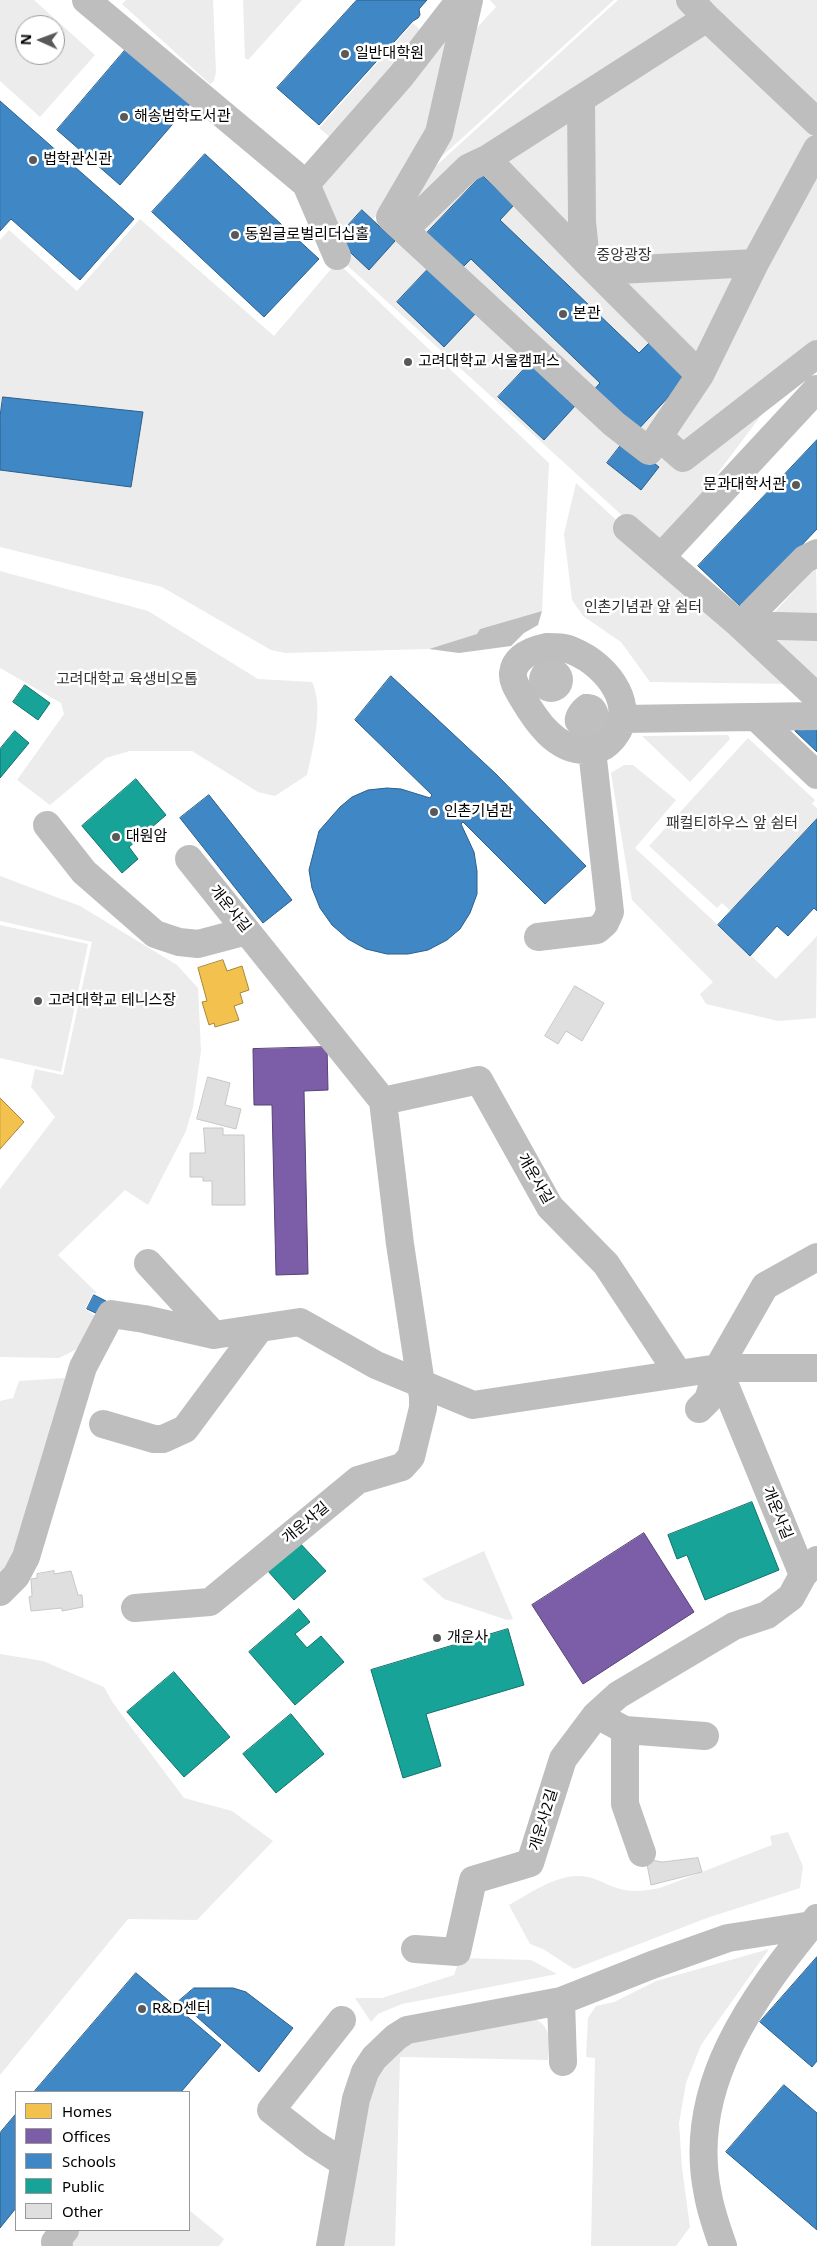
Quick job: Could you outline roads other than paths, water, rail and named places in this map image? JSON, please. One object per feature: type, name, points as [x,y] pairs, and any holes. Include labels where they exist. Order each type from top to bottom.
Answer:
[{"type":"street","points":[[306,184],[401,76],[460,0]]},
{"type":"street","points":[[469,0],[439,133],[390,217],[614,424],[649,451],[700,375],[755,262],[817,149]]},
{"type":"street","points":[[94,3],[306,184],[337,256]]},
{"type":"street","points":[[404,230],[468,168],[487,159],[581,98],[699,9],[817,122]]},
{"type":"street","points":[[581,98],[582,242],[586,261]]},
{"type":"street","points":[[487,159],[700,375]]},
{"type":"street","points":[[586,261],[604,268],[619,270],[755,262]]},
{"type":"street","points":[[659,437],[683,458],[817,354]]},
{"type":"street","points":[[661,557],[817,389]]},
{"type":"street","points":[[627,528],[740,625],[817,697]]},
{"type":"street","points":[[740,625],[805,559],[817,553]]},
{"type":"street","points":[[740,625],[817,627]]},
{"type":"street","points":[[547,647],[572,650],[585,656],[598,665],[614,685],[622,706],[623,719],[621,729],[606,746],[592,750],[579,750],[565,745],[542,727],[526,703],[513,678],[516,663],[523,656],[536,649],[547,647]]},
{"type":"street","points":[[623,719],[817,716]]},
{"type":"street","points":[[757,718],[817,775]]},
{"type":"street","points":[[538,937],[596,930],[605,923],[610,912],[592,750]]},
{"type":"street","points":[[47,826],[84,872],[155,934],[180,942],[198,944],[247,931]]},
{"type":"street","name":"개운사길","points":[[135,1608],[210,1602],[358,1480],[402,1467],[411,1457],[423,1408],[422,1384],[400,1244],[383,1101],[189,859]]},
{"type":"street","name":"개운사길","points":[[383,1101],[480,1080],[550,1207],[606,1264],[678,1373]]},
{"type":"street","points":[[699,1409],[708,1400],[718,1368],[765,1286],[817,1258]]},
{"type":"street","points":[[148,1264],[214,1335]]},
{"type":"street","points":[[0,1592],[16,1576],[26,1558],[83,1367],[110,1314],[144,1319],[214,1335],[300,1322],[376,1365],[473,1405],[718,1368],[817,1368]]},
{"type":"street","points":[[105,1417],[174,1432],[185,1429],[260,1328]]},
{"type":"street","name":"개운사길","points":[[718,1368],[812,1570]]},
{"type":"street","name":"개운사2길","points":[[415,1949],[457,1952],[473,1880],[530,1863],[563,1759],[596,1715],[618,1695],[734,1626],[767,1615],[790,1597],[812,1570]]},
{"type":"street","points":[[596,1715],[625,1730],[705,1736]]},
{"type":"street","points":[[625,1730],[624,1804],[642,1854]]},
{"type":"street","points":[[330,2246],[359,2085],[374,2058],[406,2030],[561,2002],[652,1965],[728,1938],[814,1921]]},
{"type":"street","points":[[722,2246],[708,2195],[704,2168],[704,2138],[710,2100],[722,2060],[738,2027],[759,1994],[814,1921]]},
{"type":"street","points":[[561,2002],[562,2062]]},
{"type":"street","points":[[342,2020],[271,2110],[313,2143],[344,2163]]},
{"type":"street","points":[[60,2246],[55,2242],[64,2231]]},
{"type":"place","name":"일반대학원","points":[[345,54]]},
{"type":"place","name":"해송법학도서관","points":[[124,117]]},
{"type":"place","name":"법학관신관","points":[[33,160]]},
{"type":"place","name":"동원글로벌리더십홀","points":[[235,235]]},
{"type":"place","name":"본관","points":[[563,314]]},
{"type":"place","name":"고려대학교 서울캠퍼스","points":[[408,362]]},
{"type":"place","name":"문과대학서관","points":[[796,485]]},
{"type":"place","name":"인촌기념관","points":[[434,812]]},
{"type":"place","name":"대원암","points":[[116,837]]},
{"type":"place","name":"고려대학교 테니스장","points":[[38,1001]]},
{"type":"place","name":"개운사","points":[[437,1638]]},
{"type":"place","name":"R&D센터","points":[[142,2009]]},
{"type":"park label","name":"중앙광장","points":[[624,256]]},
{"type":"park label","name":"인촌기념관 앞 쉼터","points":[[643,608]]},
{"type":"park label","name":"고려대학교 육생비오톱","points":[[127,680]]},
{"type":"park label","name":"패컬티하우스 앞 쉼터","points":[[732,824]]}]
